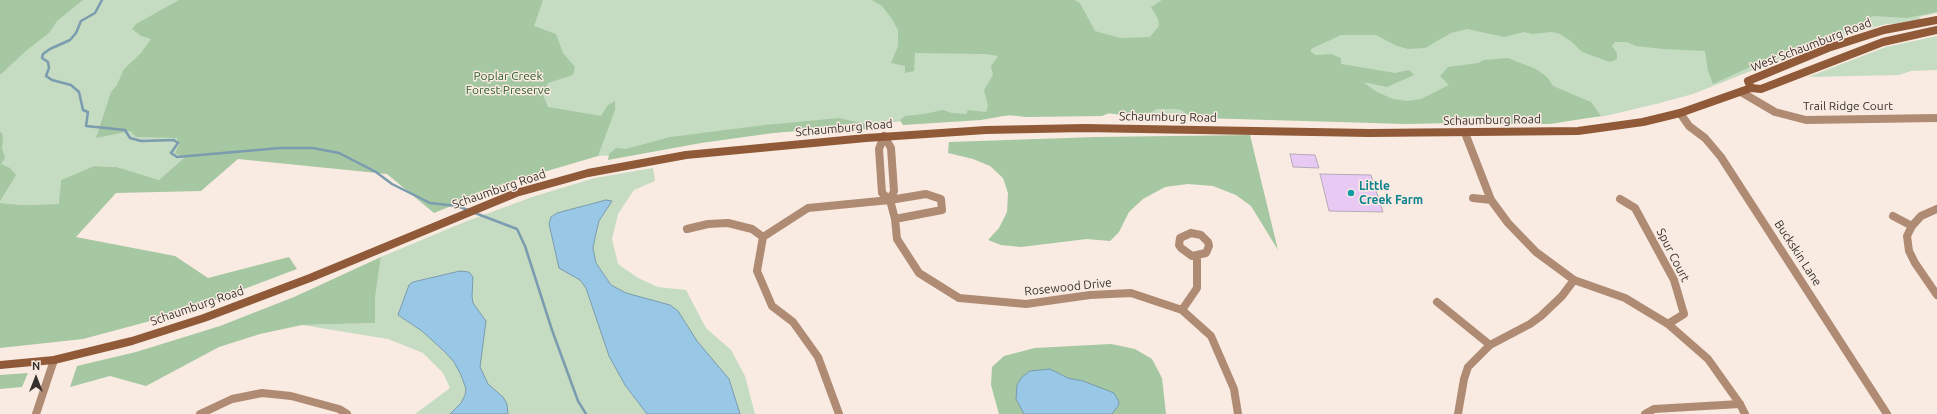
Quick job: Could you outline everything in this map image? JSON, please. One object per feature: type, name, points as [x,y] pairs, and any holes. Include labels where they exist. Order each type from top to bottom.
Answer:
[{"type":"main road","name":"West Schaumburg Road","points":[[1751,88],[1748,81],[1828,48],[1884,30],[1937,20]]},
{"type":"main road","name":"West Schaumburg Road","points":[[1720,100],[1751,88],[1761,88],[1883,42],[1937,30]]},
{"type":"main road","name":"Schaumburg Road","points":[[0,365],[54,360],[132,341],[204,318],[310,278],[516,193],[588,173],[686,155],[884,136],[986,130],[1084,128],[1466,133],[1578,131],[1643,122],[1680,113],[1720,100]]},
{"type":"street","name":"Trail Ridge Court","points":[[1741,92],[1775,112],[1806,120],[1937,118]]},
{"type":"street","name":"Buckskin Lane","points":[[1680,113],[1689,126],[1705,138],[1722,157],[1886,414]]},
{"type":"street","points":[[1466,133],[1491,200],[1508,223],[1536,252],[1574,280],[1625,298],[1668,324],[1708,359],[1740,404],[1745,414]]},
{"type":"street","name":"Rosewood Drive","points":[[884,136],[879,149],[882,192],[890,200],[895,219],[897,239],[919,273],[959,298],[1026,304],[1090,295],[1131,293],[1182,310],[1211,336],[1234,389],[1238,414]]},
{"type":"street","name":"Rosewood Drive","points":[[884,136],[891,148],[894,191],[890,200]]},
{"type":"street","points":[[839,414],[818,357],[793,322],[772,306],[757,271],[763,237],[808,208],[890,200],[926,194],[941,200],[942,210],[895,219]]},
{"type":"street","points":[[1473,198],[1491,200]]},
{"type":"street","name":"Spur Court","points":[[1620,199],[1635,208],[1674,280],[1684,314],[1668,324]]},
{"type":"street","points":[[1937,209],[1921,216],[1912,226],[1908,236],[1909,251],[1915,263],[1937,295]]},
{"type":"street","points":[[1893,216],[1912,226]]},
{"type":"street","points":[[686,229],[708,224],[728,223],[752,229],[763,237]]},
{"type":"street","points":[[1182,310],[1197,288],[1197,256]]},
{"type":"street","points":[[1458,414],[1459,399],[1468,367],[1490,345],[1530,324],[1541,316],[1562,296],[1574,280]]},
{"type":"street","points":[[1437,302],[1490,345]]},
{"type":"street","points":[[36,414],[54,360]]},
{"type":"street","points":[[200,414],[232,399],[248,395],[275,393],[339,409],[347,414]]},
{"type":"street","points":[[1645,414],[1654,409],[1740,404]]},
{"type":"green space","name":"Poplar Creek Forest Preserve","points":[[0,0],[1937,0],[1937,13],[1919,17],[1924,23],[1886,24],[1829,40],[1693,94],[1605,116],[1565,120],[1054,113],[877,123],[876,126],[865,124],[827,127],[747,136],[618,155],[598,156],[459,151],[185,158],[159,180],[117,167],[94,166],[61,180],[60,204],[24,205],[2,203],[0,206]]},
{"type":"green space","points":[[0,0],[83,0],[57,21],[49,33],[27,50],[0,75]]},
{"type":"green space","points":[[179,0],[543,0],[534,26],[556,34],[563,53],[575,67],[573,75],[548,83],[543,95],[548,107],[601,116],[608,105],[615,101],[615,110],[598,156],[513,181],[434,213],[387,174],[238,159],[201,191],[116,193],[76,237],[175,256],[208,278],[289,257],[297,269],[180,313],[83,339],[0,348],[0,203],[24,205],[59,204],[61,180],[94,166],[117,167],[159,180],[184,158],[175,153],[179,145],[177,138],[136,137],[130,131],[96,138],[111,92],[117,85],[124,69],[141,53],[151,39],[141,36],[132,29],[136,24]]},
{"type":"green space","points":[[872,0],[1074,0],[1080,3],[1095,31],[1120,38],[1150,37],[1159,26],[1158,19],[1151,7],[1162,0],[1937,0],[1937,12],[1907,18],[1873,16],[1860,24],[1781,53],[1713,84],[1708,71],[1705,51],[1663,49],[1636,46],[1627,42],[1615,42],[1612,46],[1617,53],[1617,59],[1610,62],[1582,52],[1572,42],[1560,34],[1552,32],[1532,34],[1524,32],[1504,37],[1467,29],[1451,33],[1425,48],[1408,49],[1397,46],[1376,35],[1341,35],[1311,49],[1311,52],[1316,55],[1331,54],[1341,58],[1341,64],[1395,73],[1409,70],[1414,75],[1387,87],[1363,82],[1377,92],[1393,99],[1408,101],[1421,99],[1449,85],[1440,76],[1448,67],[1478,63],[1484,60],[1508,58],[1536,69],[1547,77],[1553,86],[1591,102],[1601,116],[1550,124],[1497,124],[1472,115],[1456,123],[1406,124],[1201,118],[1192,117],[1181,110],[1157,109],[1140,118],[1109,113],[1102,116],[1026,117],[1009,115],[981,120],[903,125],[900,120],[905,116],[943,110],[952,113],[966,114],[968,110],[986,112],[988,106],[984,90],[993,75],[991,66],[998,56],[986,54],[915,53],[914,71],[905,73],[905,66],[891,63],[898,46],[898,30],[882,6]]},
{"type":"green space","points":[[1937,36],[1937,70],[1911,71],[1899,75],[1808,77],[1886,47]]},
{"type":"green space","points":[[839,118],[874,126],[868,129],[821,129],[773,133],[701,143],[608,160],[609,154],[616,148],[626,149],[670,137],[765,125]]},
{"type":"green space","points":[[0,132],[2,133],[2,148],[5,158],[1,164],[10,168],[16,175],[0,201]]},
{"type":"green space","points":[[1250,135],[1278,250],[1251,206],[1236,195],[1213,186],[1188,184],[1165,187],[1143,199],[1129,212],[1119,232],[1110,241],[1087,239],[1021,247],[1001,245],[988,240],[999,228],[1007,212],[1008,193],[1003,178],[990,166],[973,159],[948,153],[949,142],[1096,137]]},
{"type":"green space","points":[[653,168],[655,181],[634,190],[618,214],[612,239],[618,264],[638,278],[658,287],[686,290],[706,328],[731,350],[745,376],[755,414],[415,414],[450,388],[443,373],[423,353],[388,339],[302,325],[375,323],[375,298],[381,257],[467,221],[535,196],[595,178]]},
{"type":"green space","points":[[381,257],[375,298],[375,323],[302,325],[260,334],[219,347],[146,386],[110,376],[70,387],[77,366],[136,352],[220,326],[294,297]]},
{"type":"green space","points":[[1111,344],[1135,349],[1152,359],[1162,378],[1166,414],[999,414],[991,385],[992,367],[1004,356],[1035,348]]},
{"type":"green space","points":[[28,373],[22,387],[0,389],[0,375]]},
{"type":"water","points":[[606,200],[612,201],[599,221],[593,248],[596,263],[611,285],[626,293],[670,305],[678,311],[697,341],[729,379],[740,414],[647,414],[625,385],[609,356],[586,288],[580,280],[559,268],[549,224],[551,217],[557,213]]},
{"type":"water","points":[[460,271],[469,272],[473,277],[473,303],[486,321],[480,367],[488,384],[503,397],[507,404],[508,414],[450,414],[461,403],[465,395],[466,389],[461,375],[454,362],[445,352],[422,331],[398,315],[409,285],[413,282]]},
{"type":"water","points":[[1050,369],[1068,378],[1083,381],[1114,393],[1119,402],[1118,406],[1112,414],[1024,414],[1016,399],[1017,385],[1022,377],[1030,371]]},
{"type":"building","points":[[1290,154],[1315,155],[1319,168],[1293,167]]},
{"type":"building","name":"Little Creek Farm","points":[[1320,174],[1371,175],[1383,212],[1329,211]]},
{"type":"waterway","points":[[102,0],[95,13],[81,21],[76,33],[70,40],[50,49],[43,54],[42,58],[48,62],[49,68],[46,76],[52,80],[71,85],[79,92],[83,110],[88,112],[86,126],[125,130],[130,138],[141,141],[174,140],[178,143],[171,153],[177,157],[280,148],[313,148],[339,153],[376,172],[392,184],[430,203],[457,206],[468,210]]},
{"type":"waterway","points":[[475,213],[517,229],[525,246],[552,330],[578,401],[586,414]]},
{"type":"place","name":"Little Creek Farm","points":[[1351,193]]}]
